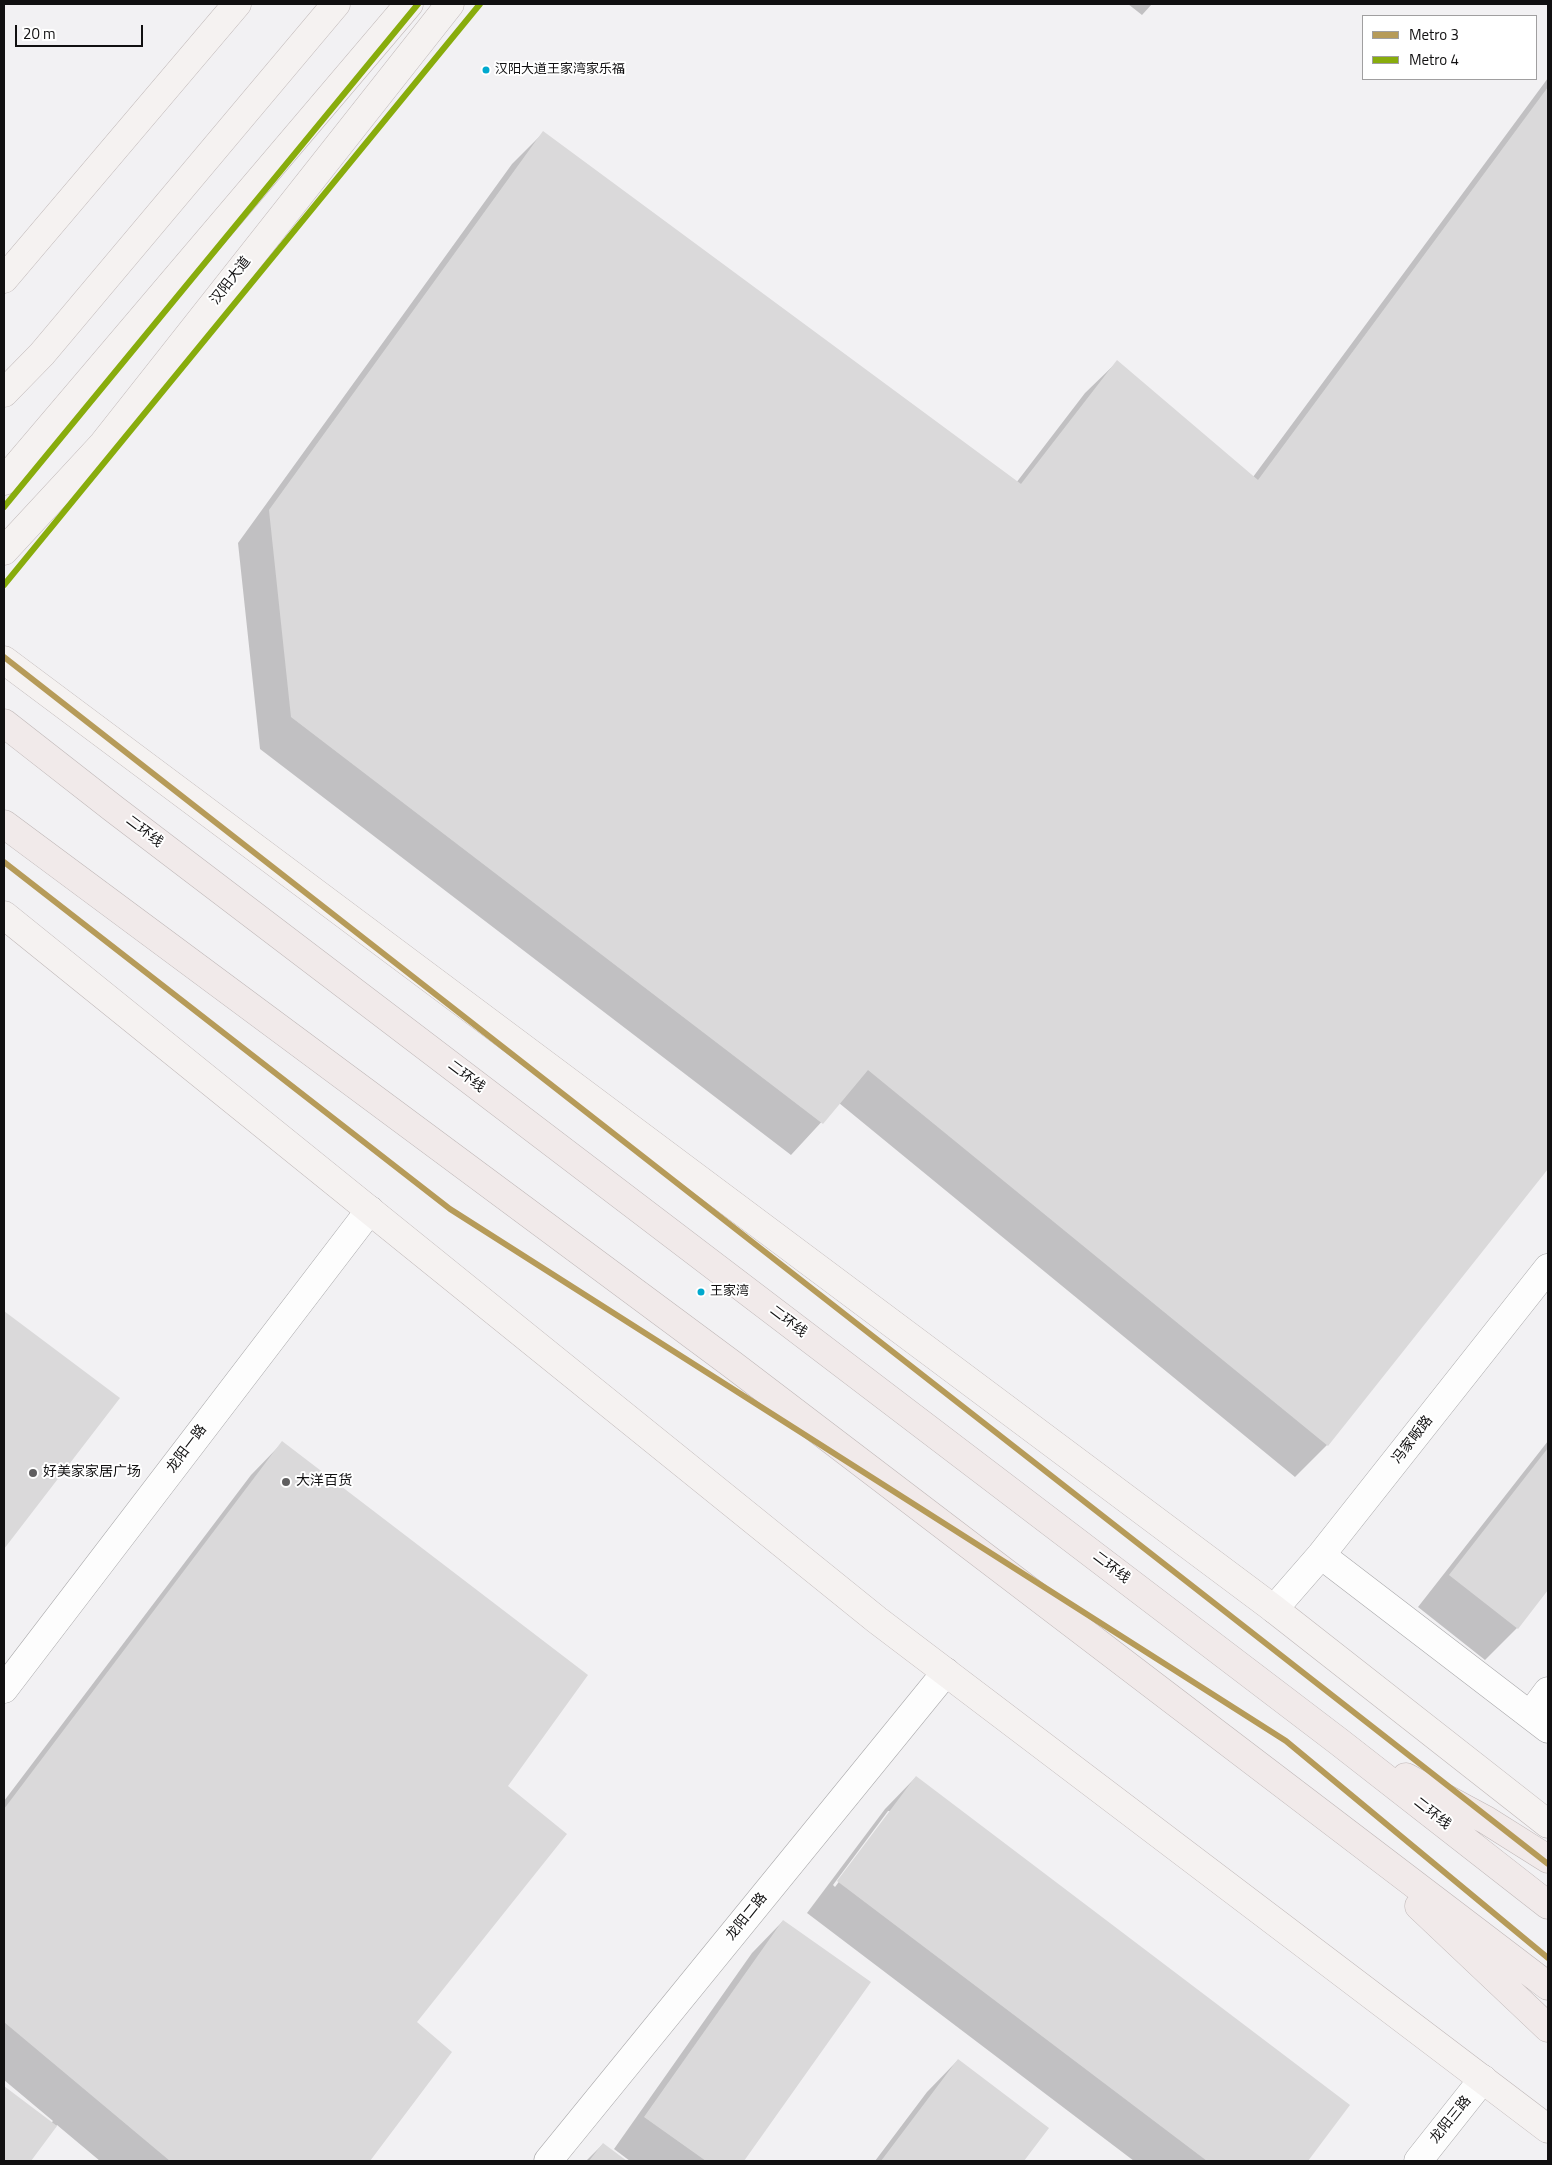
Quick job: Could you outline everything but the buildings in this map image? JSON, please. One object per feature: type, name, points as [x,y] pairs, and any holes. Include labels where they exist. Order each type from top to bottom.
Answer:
[{"type":"highway","name":"二环线","points":[[4,723],[138,828],[1338,1741],[1548,1905]]},
{"type":"highway","points":[[4,824],[733,1365],[1548,1986]]},
{"type":"highway","points":[[1338,1741],[1486,1820],[1548,1859]]},
{"type":"highway","points":[[1310,1804],[1548,2028]]},
{"type":"main road","points":[[4,279],[237,4]]},
{"type":"main road","points":[[4,393],[42,354],[336,4]]},
{"type":"main road","points":[[4,481],[409,4]]},
{"type":"main road","name":"汉阳大道","points":[[4,551],[103,444],[450,4]]},
{"type":"main road","points":[[4,660],[1274,1609],[1548,1824]]},
{"type":"main road","points":[[4,915],[869,1614],[1548,2128]]},
{"type":"street","name":"龙阳一路","points":[[4,1688],[370,1210]]},
{"type":"street","name":"冯家畈路","points":[[1274,1609],[1321,1555],[1548,1268]]},
{"type":"street","points":[[1321,1555],[1539,1722],[1548,1691]]},
{"type":"street","name":"龙阳二路","points":[[548,2161],[946,1672]]},
{"type":"street","name":"龙阳三路","points":[[1418,2161],[1483,2079]]},
{"type":"metro line","name":"4","points":[[4,507],[418,4]]},
{"type":"metro line","name":"4","points":[[4,585],[480,4]]},
{"type":"metro line","name":"3","points":[[4,657],[1548,1864]]},
{"type":"metro line","name":"3","points":[[4,862],[450,1209],[1286,1741],[1548,1958]]},
{"type":"place","name":"汉阳大道王家湾家乐福","points":[[486,70]]},
{"type":"place","name":"王家湾","points":[[701,1292]]},
{"type":"place","name":"好美家家居广场","points":[[33,1473]]},
{"type":"place","name":"大洋百货","points":[[286,1482]]}]
